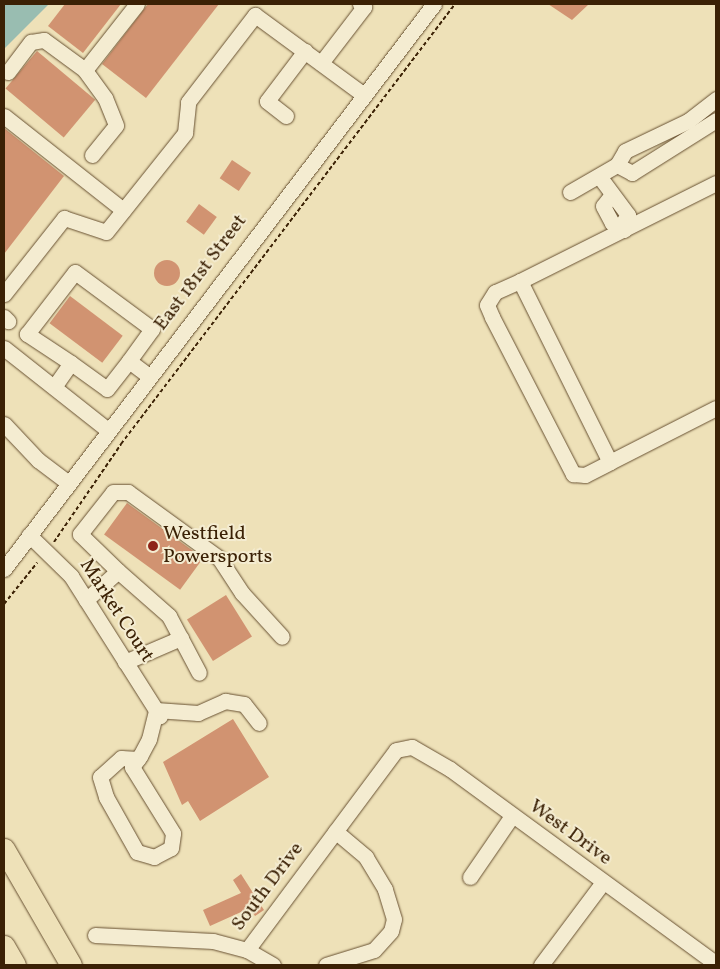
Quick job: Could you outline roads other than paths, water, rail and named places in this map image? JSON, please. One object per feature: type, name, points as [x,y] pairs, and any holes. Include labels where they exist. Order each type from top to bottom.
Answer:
[{"type":"highway","points":[[4,849],[71,965]]},
{"type":"highway","points":[[4,946],[15,965]]},
{"type":"street","points":[[85,70],[137,4]]},
{"type":"street","points":[[321,63],[364,7],[360,4]]},
{"type":"street","name":"East 181st Street","points":[[4,569],[361,93],[434,4]]},
{"type":"street","points":[[4,294],[64,218],[106,232],[185,132],[188,102],[255,9],[305,52],[361,93]]},
{"type":"street","points":[[8,72],[31,42],[44,40],[85,70],[105,98],[116,125],[92,155]]},
{"type":"street","points":[[286,116],[267,102],[305,52]]},
{"type":"street","points":[[570,192],[617,165],[625,151],[688,121],[716,99]]},
{"type":"street","points":[[4,116],[123,210]]},
{"type":"street","points":[[617,165],[632,173],[716,120]]},
{"type":"street","points":[[599,176],[610,197],[603,206],[612,223],[623,228]]},
{"type":"street","points":[[716,183],[495,292],[487,305],[573,474],[585,475],[716,408]]},
{"type":"street","points":[[75,272],[152,329],[129,361],[107,389],[28,334],[75,272]]},
{"type":"street","points":[[520,281],[610,462]]},
{"type":"street","points":[[4,348],[108,430]]},
{"type":"street","points":[[129,361],[149,376]]},
{"type":"street","points":[[54,387],[71,363]]},
{"type":"street","points":[[4,424],[38,460],[69,482]]},
{"type":"street","points":[[199,673],[169,616],[80,534],[113,492],[128,492],[219,558],[242,593],[282,638]]},
{"type":"street","name":"Market Court","points":[[29,535],[48,551],[86,600],[158,713]]},
{"type":"street","points":[[86,600],[118,571]]},
{"type":"street","points":[[125,662],[181,638]]},
{"type":"street","points":[[138,759],[121,758],[100,777],[106,797],[137,852],[154,857],[171,848],[173,834],[132,767],[138,759],[149,739],[158,713],[198,713],[225,701],[244,704],[259,723]]},
{"type":"street","name":"West Drive","points":[[396,750],[412,747],[428,754],[716,964]]},
{"type":"street","name":"South Drive","points":[[95,935],[190,938],[247,950],[396,750]]},
{"type":"street","points":[[470,877],[512,816]]},
{"type":"street","points":[[326,965],[358,958],[380,946],[394,920],[385,889],[366,856],[335,831]]},
{"type":"street","points":[[541,965],[603,882]]},
{"type":"street","points":[[247,950],[274,965]]},
{"type":"water","points":[[4,4],[49,4],[4,49]]},
{"type":"place","name":"Westfield Powersports","points":[[153,546]]}]
